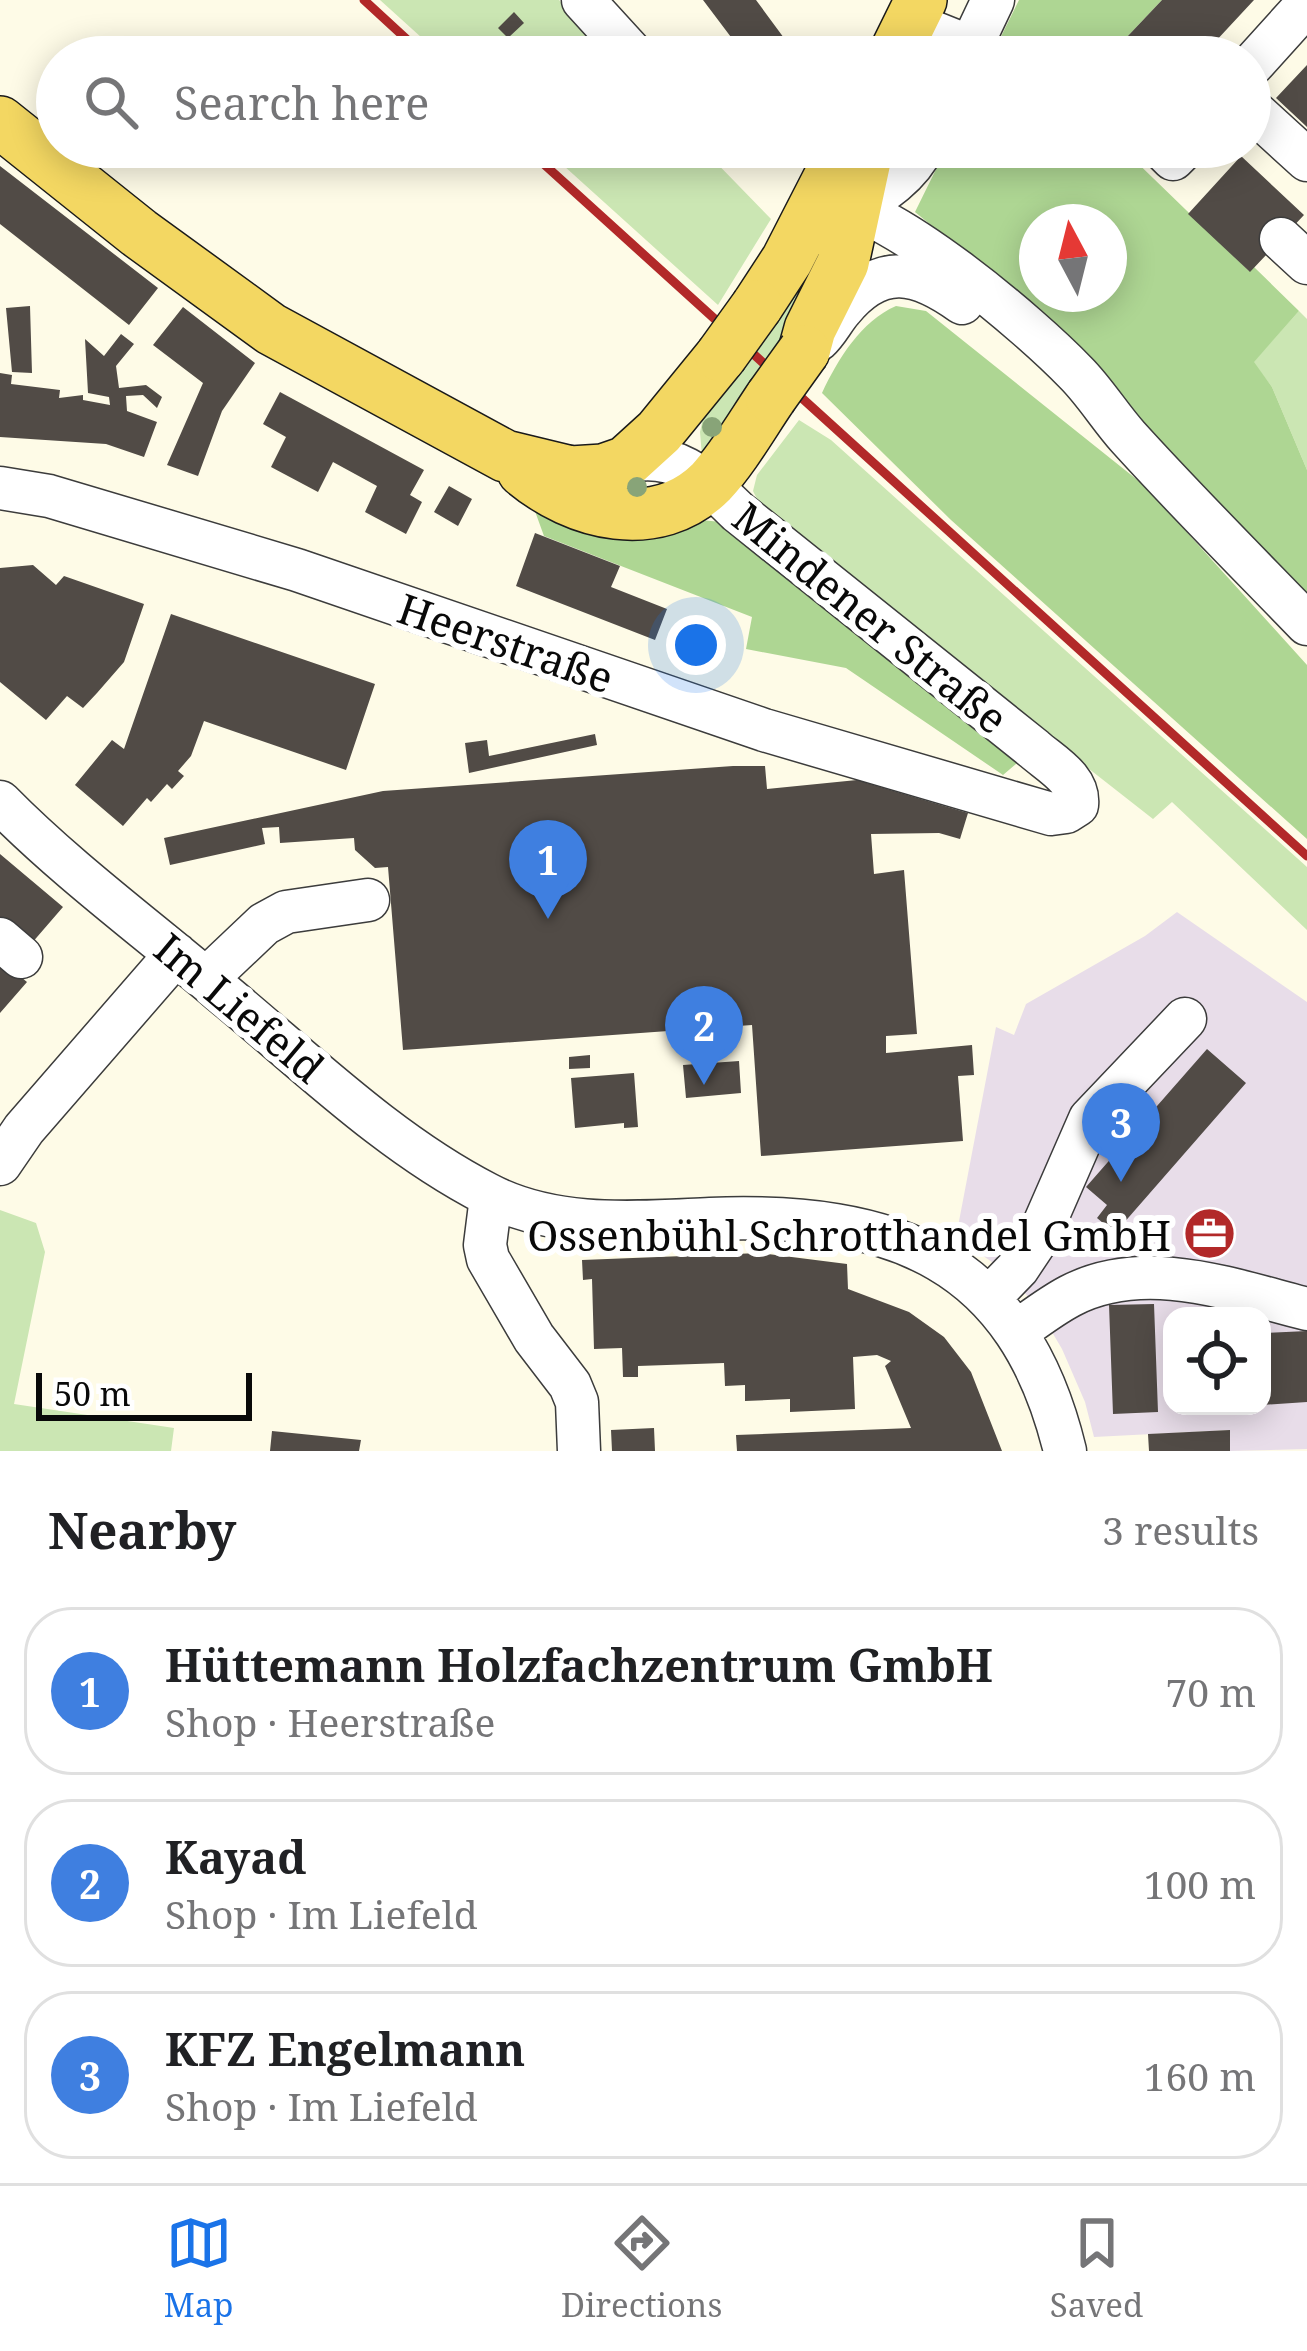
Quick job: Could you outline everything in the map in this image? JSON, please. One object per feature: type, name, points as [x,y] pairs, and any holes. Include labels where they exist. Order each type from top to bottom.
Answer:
[{"type":"main road","name":"Mindener Straße","points":[[0,122],[36,151]]},
{"type":"main road","name":"Mindener Straße","points":[[58,168],[271,329],[506,456],[559,497],[587,509],[636,515],[666,510],[703,478]]},
{"type":"main road","points":[[703,478],[804,351],[810,329],[836,282],[839,216],[848,168]]},
{"type":"main road","points":[[643,447],[718,362],[757,306],[839,216]]},
{"type":"main road","name":"Mindener Straße","points":[[506,456],[571,472],[603,470],[643,447]]},
{"type":"street","points":[[583,0],[616,36]]},
{"type":"street","points":[[976,36],[993,0]]},
{"type":"street","points":[[1271,44],[1307,4]]},
{"type":"street","points":[[1271,127],[1307,160]]},
{"type":"street","points":[[839,216],[886,191],[908,168]]},
{"type":"street","points":[[839,216],[897,275]]},
{"type":"street","points":[[839,216],[954,269],[1003,306],[1079,376],[1126,435],[1307,624]]},
{"type":"street","points":[[804,351],[823,337],[842,308],[875,281],[897,275],[917,278],[969,308],[1070,398],[1126,435]]},
{"type":"street","name":"Mindener Straße","points":[[703,478],[687,444],[687,431],[718,362]]},
{"type":"street","name":"Mindener Straße","points":[[643,447],[703,478],[738,512],[1034,749]]},
{"type":"street","name":"Heerstraße","points":[[0,488],[49,496],[297,571],[764,730],[1051,814],[1066,812],[1076,805],[1078,794],[1034,749]]},
{"type":"street","name":"Im Liefeld","points":[[3,812],[391,1134],[491,1197],[579,1220],[783,1219],[866,1228],[938,1259],[988,1298],[1016,1332],[1037,1364],[1065,1451]]},
{"type":"street","points":[[0,1164],[24,1129],[191,966],[286,913],[368,900]]},
{"type":"street","points":[[988,1298],[1018,1268],[1037,1238],[1090,1119],[1185,1019]]},
{"type":"street","points":[[491,1197],[483,1284],[570,1385],[577,1402],[579,1451]]},
{"type":"street","points":[[1016,1332],[1072,1295],[1097,1285],[1150,1277],[1198,1281],[1307,1309]]},
{"type":"shaded area","points":[[1177,912],[1307,1002],[1307,1449],[1230,1451],[1230,1430],[1094,1437],[1062,1349],[1036,1305],[1002,1269],[956,1237],[996,1027],[1014,1035],[1026,1004],[1145,936]]},
{"type":"green space","points":[[380,0],[559,0],[594,36],[420,36]]},
{"type":"green space","points":[[1019,0],[1162,0],[1128,36],[1001,36]]},
{"type":"green space","points":[[566,168],[721,168],[771,219],[718,305]]},
{"type":"green space","points":[[937,168],[1143,168],[1249,271],[1254,267],[1299,311],[1254,362],[1272,387],[1307,470],[1307,594],[1037,312],[1127,312],[1127,204],[1019,204],[1019,297],[915,212]]},
{"type":"green space","points":[[817,251],[832,265],[702,456],[704,413]]},
{"type":"green space","points":[[896,306],[926,311],[1145,486],[1307,665],[1307,839],[951,520],[822,393],[852,342]]},
{"type":"green space","points":[[1299,311],[1307,319],[1307,470],[1272,387],[1253,362]]},
{"type":"green space","points":[[799,420],[831,440],[1307,867],[1307,930],[1172,802],[1153,819],[765,515],[753,491],[757,475]]},
{"type":"green space","points":[[532,503],[721,522],[1024,757],[1003,775],[846,668],[746,649],[752,617],[544,536]]},
{"type":"green space","points":[[0,1210],[36,1223],[45,1252],[14,1404],[174,1428],[171,1451],[0,1451]]},
{"type":"building","points":[[703,0],[756,0],[783,36],[730,36]]},
{"type":"building","points":[[1162,0],[1254,0],[1221,36],[1128,36]]},
{"type":"building","points":[[514,12],[524,23],[510,36],[498,28]]},
{"type":"building","points":[[1307,65],[1307,127],[1276,98]]},
{"type":"building","points":[[0,166],[158,288],[129,325],[0,224]]},
{"type":"building","points":[[1230,168],[1254,168],[1304,215],[1250,272],[1188,214]]},
{"type":"building","points":[[30,306],[32,373],[12,372],[6,308]]},
{"type":"building","points":[[183,307],[255,363],[222,411],[198,476],[167,465],[203,383],[153,345]]},
{"type":"building","points":[[121,334],[134,344],[116,366],[119,388],[146,385],[162,397],[157,408],[143,395],[126,396],[127,411],[157,422],[144,457],[106,444],[0,437],[0,373],[12,375],[11,384],[60,390],[59,398],[83,395],[83,400],[110,405],[109,397],[88,393],[85,339],[104,356]]},
{"type":"building","points":[[280,392],[424,470],[410,495],[422,502],[406,534],[365,512],[377,486],[333,462],[318,492],[271,467],[286,437],[263,424]]},
{"type":"building","points":[[449,486],[472,499],[458,526],[434,512]]},
{"type":"building","points":[[535,533],[620,566],[611,587],[667,609],[655,640],[516,586]]},
{"type":"building","points":[[33,565],[56,585],[64,576],[144,604],[124,662],[83,708],[67,696],[46,720],[0,682],[0,568]]},
{"type":"building","points":[[171,614],[375,684],[346,770],[204,721],[191,756],[178,771],[184,776],[172,789],[167,784],[151,802],[147,798],[123,826],[75,785],[112,740],[124,749]]},
{"type":"building","points":[[595,734],[597,745],[469,773],[465,743],[487,740],[489,756]]},
{"type":"building","points":[[765,766],[767,789],[867,779],[867,783],[968,813],[960,839],[939,833],[871,834],[874,874],[904,870],[917,1034],[886,1036],[886,1053],[972,1045],[974,1075],[958,1076],[963,1141],[761,1156],[752,1025],[403,1050],[388,867],[375,868],[355,850],[354,838],[280,843],[279,827],[262,828],[265,844],[170,865],[164,838],[383,791]]},
{"type":"building","points":[[0,854],[63,907],[31,944],[0,920]]},
{"type":"building","points":[[0,960],[27,982],[0,1013]]},
{"type":"building","points":[[1207,1049],[1246,1083],[1115,1233],[1097,1218],[1107,1205],[1086,1187]]},
{"type":"building","points":[[590,1055],[590,1068],[569,1069],[569,1057]]},
{"type":"building","points":[[739,1061],[741,1093],[686,1098],[683,1065]]},
{"type":"building","points":[[634,1073],[638,1127],[624,1128],[624,1123],[575,1128],[571,1078]]},
{"type":"building","points":[[760,1253],[847,1264],[848,1289],[909,1312],[944,1337],[971,1372],[1002,1451],[737,1451],[736,1435],[911,1428],[885,1366],[891,1361],[877,1355],[853,1357],[855,1409],[790,1412],[790,1399],[745,1401],[745,1385],[725,1386],[724,1363],[638,1366],[638,1377],[623,1377],[622,1348],[594,1349],[592,1279],[583,1280],[582,1260]]},
{"type":"building","points":[[1154,1304],[1158,1412],[1113,1414],[1109,1305]]},
{"type":"building","points":[[1307,1331],[1307,1402],[1271,1404],[1271,1333]]},
{"type":"building","points":[[654,1428],[655,1451],[612,1451],[611,1430]]},
{"type":"building","points":[[1230,1430],[1230,1451],[1149,1451],[1148,1434]]},
{"type":"building","points":[[272,1431],[361,1440],[359,1451],[270,1451]]},
{"type":"railway","points":[[364,0],[403,36]]},
{"type":"railway","points":[[548,168],[1307,856]]},
{"type":"place","name":"Hüttemann Holzfachzentrum GmbH","points":[[548,919]]},
{"type":"place","name":"Kayad","points":[[704,1085]]},
{"type":"place","name":"KFZ Engelmann","points":[[1121,1182]]},
{"type":"place","name":"Ossenbühl Schrotthandel GmbH","points":[[1210,1234]]}]
